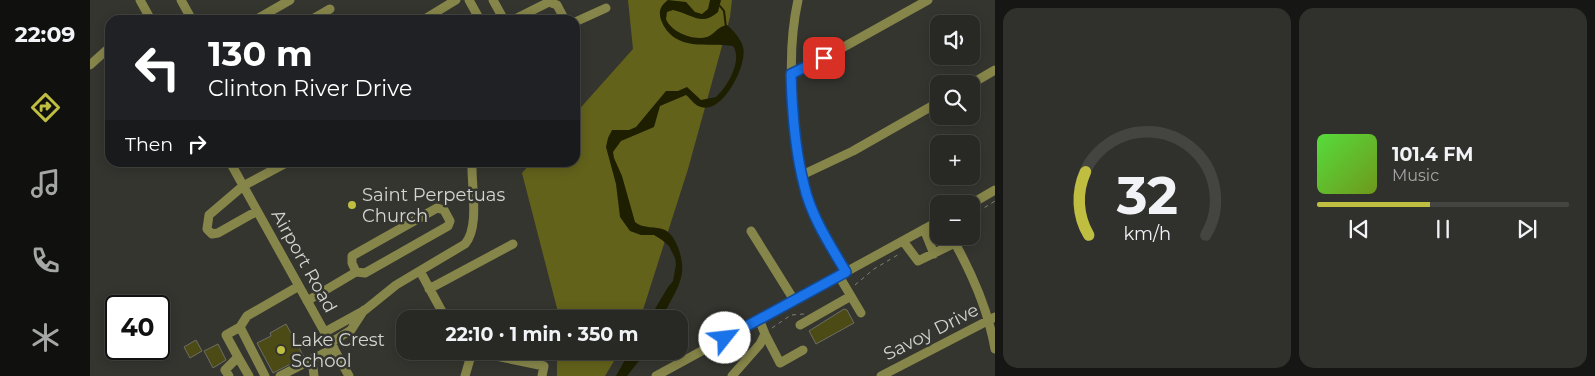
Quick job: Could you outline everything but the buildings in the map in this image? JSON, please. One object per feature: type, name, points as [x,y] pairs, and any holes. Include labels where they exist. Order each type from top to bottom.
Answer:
[{"type":"street","points":[[140,0],[148,15]]},
{"type":"street","points":[[182,0],[190,15]]},
{"type":"street","points":[[264,15],[290,0]]},
{"type":"street","points":[[431,15],[456,0]]},
{"type":"street","points":[[469,0],[477,15]]},
{"type":"street","points":[[493,0],[501,15]]},
{"type":"street","points":[[798,0],[792,27],[791,74],[794,121],[802,175],[810,204],[851,296],[861,313]]},
{"type":"street","points":[[791,74],[824,58],[928,0]]},
{"type":"street","points":[[523,15],[549,2],[558,5],[563,15]]},
{"type":"street","points":[[580,20],[606,8]]},
{"type":"street","points":[[319,15],[330,9]]},
{"type":"street","points":[[90,65],[105,51]]},
{"type":"street","points":[[980,79],[995,70]]},
{"type":"street","points":[[802,175],[853,151],[930,107]]},
{"type":"street","name":"Airport Road","points":[[233,167],[349,376]]},
{"type":"street","points":[[257,211],[218,233],[212,234],[207,228],[209,215],[243,186],[279,167]]},
{"type":"street","points":[[325,332],[364,310],[396,285],[465,244],[471,237],[473,210],[472,167]]},
{"type":"street","points":[[980,199],[995,190]]},
{"type":"street","points":[[307,301],[356,272],[365,273],[448,226],[450,221],[444,210],[437,208],[352,256],[352,263],[356,272]]},
{"type":"street","points":[[656,376],[930,226]]},
{"type":"street","points":[[924,229],[934,254]]},
{"type":"street","points":[[752,231],[794,300]]},
{"type":"street","points":[[903,241],[916,260],[920,261],[946,245]]},
{"type":"street","points":[[429,289],[513,244]]},
{"type":"street","points":[[956,245],[992,319],[995,349]]},
{"type":"street","points":[[420,271],[441,310]]},
{"type":"street","points":[[249,376],[226,335],[240,327],[247,316],[299,286]]},
{"type":"street","points":[[800,325],[851,296]]},
{"type":"street","points":[[280,376],[312,360],[332,346],[351,330],[364,310]]},
{"type":"street","points":[[759,319],[780,363],[803,350]]},
{"type":"street","name":"Savoy Drive","points":[[881,376],[992,319]]},
{"type":"street","points":[[240,327],[265,376]]},
{"type":"street","points":[[732,376],[760,344],[765,334]]},
{"type":"street","points":[[229,376],[225,370],[238,357]]},
{"type":"street","points":[[312,360],[314,376]]},
{"type":"street","points":[[465,376],[470,360]]},
{"type":"street","points":[[513,360],[544,366],[542,376]]},
{"type":"path","points":[[980,210],[995,201]]},
{"type":"shaded area","points":[[628,0],[732,0],[730,17],[688,169],[643,310],[557,310],[522,173],[527,167],[580,167],[580,108],[633,49]]},
{"type":"shaded area","points":[[668,0],[686,2],[695,12],[702,14],[708,9],[710,0],[721,0],[718,12],[706,19],[696,18],[673,10],[667,12],[666,19],[677,31],[695,38],[707,37],[727,25],[740,41],[744,55],[738,75],[725,96],[718,103],[709,107],[701,107],[686,95],[660,106],[654,127],[621,141],[613,152],[635,222],[642,226],[665,230],[675,241],[681,256],[682,275],[666,310],[654,310],[673,281],[676,264],[675,258],[669,246],[662,240],[654,235],[641,235],[630,231],[620,217],[616,184],[606,147],[608,138],[612,130],[629,130],[636,127],[666,91],[678,91],[687,87],[701,100],[716,97],[729,80],[736,59],[736,52],[733,46],[692,44],[674,37],[667,30],[660,17],[661,8]]},
{"type":"shaded area","points":[[557,360],[615,360],[605,376],[557,376]]},
{"type":"shaded area","points":[[625,360],[639,360],[627,376],[616,376]]},
{"type":"waterway","points":[[720,6],[724,11],[726,27]]},
{"type":"place","name":"Saint Perpetuas Church","points":[[352,205]]},
{"type":"place","name":"Lake Crest School","points":[[281,350]]},
{"type":"route","points":[[725,338],[846,272],[810,204],[798,158],[794,121],[791,74],[824,58]]}]
